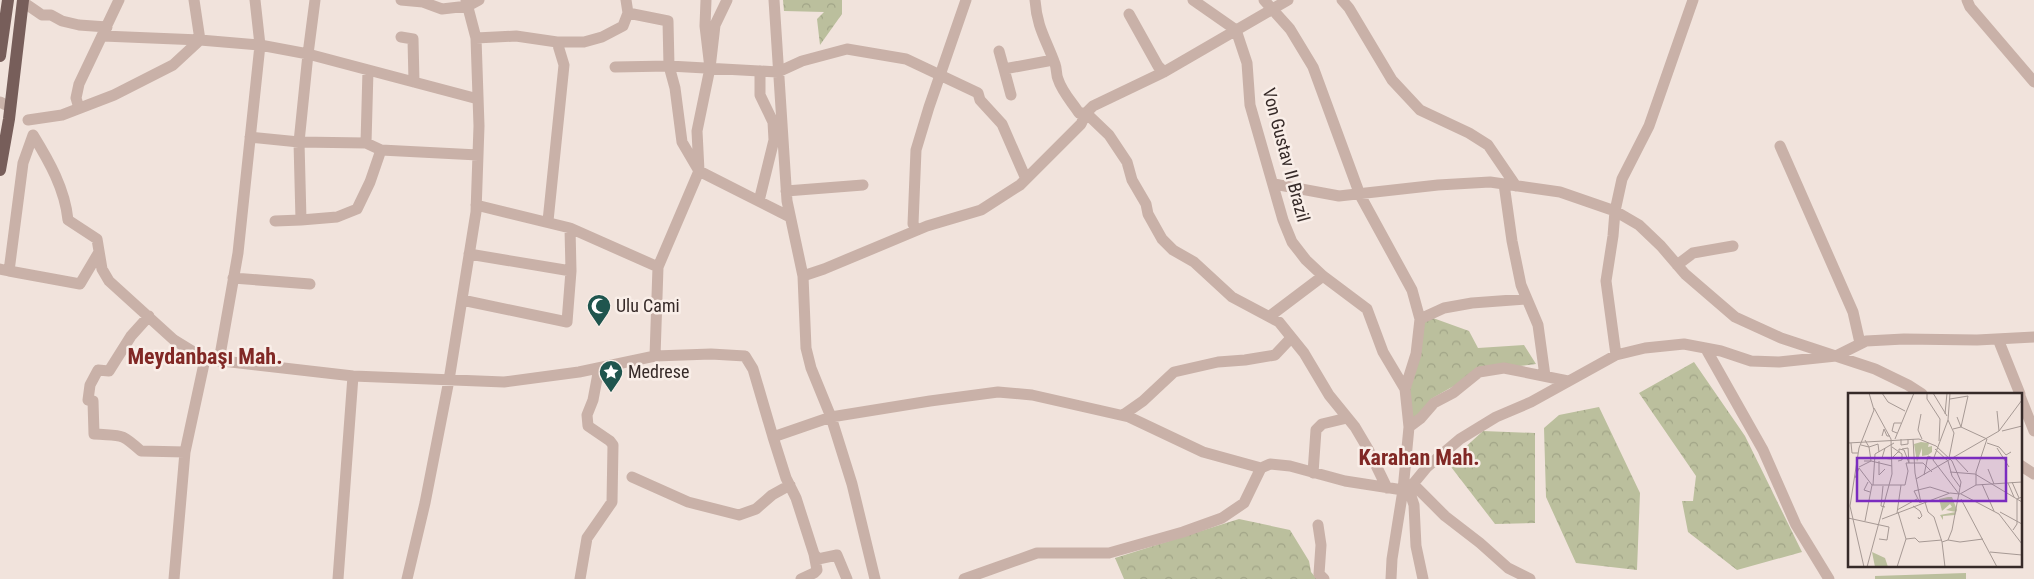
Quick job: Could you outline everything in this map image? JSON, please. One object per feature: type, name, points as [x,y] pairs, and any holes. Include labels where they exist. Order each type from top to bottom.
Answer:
[{"type":"main road","points":[[0,56],[8,0]]},
{"type":"main road","points":[[0,170],[6,109],[23,1]]},
{"type":"street","points":[[79,108],[76,98],[79,84],[119,0]]},
{"type":"street","points":[[194,0],[200,40]]},
{"type":"street","points":[[219,361],[238,253],[260,45],[255,0]]},
{"type":"street","points":[[301,220],[299,142],[315,0]]},
{"type":"street","points":[[401,0],[423,2],[442,9],[479,0]]},
{"type":"street","points":[[476,38],[516,36],[557,42],[584,42],[602,37],[623,26],[628,14],[626,0]]},
{"type":"street","points":[[706,0],[705,26],[710,68]]},
{"type":"street","points":[[655,356],[658,267],[699,171],[697,131],[710,68],[715,25],[727,0]]},
{"type":"street","points":[[774,0],[786,191],[803,276],[803,316],[807,356],[832,417],[852,484],[875,579]]},
{"type":"street","points":[[917,230],[912,224],[916,150],[966,0]]},
{"type":"street","points":[[1035,0],[1036,17],[1064,91],[1079,113],[1086,113],[1109,135],[1127,162],[1132,180],[1146,204],[1148,214],[1162,239],[1173,250],[1194,262],[1232,297],[1279,322],[1304,353],[1329,394],[1368,450],[1387,488]]},
{"type":"street","points":[[1193,0],[1236,30]]},
{"type":"street","points":[[1264,0],[1290,29],[1313,67],[1360,195],[1412,290],[1420,320],[1416,354],[1405,389],[1409,427],[1408,487],[1392,559],[1391,579]]},
{"type":"street","points":[[803,276],[917,230],[980,210],[1026,180],[1081,124],[1092,106],[1164,72],[1288,0]]},
{"type":"street","points":[[1342,0],[1349,8],[1392,80],[1420,110],[1469,133],[1488,145],[1510,185],[1512,241],[1522,285],[1538,325],[1545,376]]},
{"type":"street","points":[[1616,355],[1606,281],[1615,211],[1622,179],[1649,126],[1693,0]]},
{"type":"street","points":[[1967,0],[1970,7],[2034,82]]},
{"type":"street","points":[[23,1],[42,15],[51,15],[62,21],[105,31],[260,45],[308,54],[478,99]]},
{"type":"street","points":[[407,579],[425,503],[449,380],[476,205],[478,99],[476,38],[467,3]]},
{"type":"street","points":[[628,14],[668,21],[669,66],[675,88],[682,142],[699,171],[790,217]]},
{"type":"street","points":[[1129,14],[1158,66],[1164,72]]},
{"type":"street","name":"Von Gustav II Brazil","points":[[1236,30],[1247,63],[1250,105],[1283,220],[1292,242],[1322,276],[1367,309],[1383,352],[1405,389]]},
{"type":"street","points":[[401,37],[413,39],[414,82]]},
{"type":"street","points":[[6,109],[29,120],[62,115],[114,96],[173,65],[200,40]]},
{"type":"street","points":[[548,221],[564,65],[557,42]]},
{"type":"street","points":[[615,67],[669,66],[778,72],[802,61],[847,50],[906,59],[978,93],[980,100],[1002,124],[1026,180]]},
{"type":"street","points":[[999,50],[1011,95]]},
{"type":"street","points":[[1004,69],[1053,60]]},
{"type":"street","points":[[366,143],[368,70]]},
{"type":"street","points":[[759,202],[774,140],[773,122],[760,95],[760,71]]},
{"type":"street","points":[[29,120],[33,135],[52,165],[67,210],[68,220],[97,239],[102,269],[109,281],[174,340],[205,359],[353,376],[504,382],[599,368],[655,356],[712,354],[744,356],[753,369],[773,437],[796,498],[814,554],[817,570],[801,579]]},
{"type":"street","points":[[33,135],[23,164],[5,270],[80,284],[99,252]]},
{"type":"street","points":[[250,137],[299,142],[366,143],[381,150],[478,155]]},
{"type":"street","points":[[1780,146],[1853,312],[1860,343]]},
{"type":"street","points":[[275,221],[337,217],[357,209],[370,182],[381,150]]},
{"type":"street","points":[[1274,184],[1339,196],[1438,185],[1490,182],[1560,192],[1615,211],[1639,225],[1713,301],[1735,317],[1781,338],[1875,369],[1920,393]]},
{"type":"street","points":[[786,191],[863,185]]},
{"type":"street","points":[[476,205],[548,221],[570,228],[658,267]]},
{"type":"street","points":[[462,300],[567,322],[571,271],[570,228]]},
{"type":"street","points":[[1677,265],[1693,253],[1734,246]]},
{"type":"street","points":[[469,254],[571,271]]},
{"type":"street","points":[[1270,316],[1322,276]]},
{"type":"street","points":[[233,278],[310,284]]},
{"type":"street","points":[[1420,320],[1444,308],[1472,303],[1528,299]]},
{"type":"street","points":[[149,316],[132,336],[109,371],[98,370],[90,385],[88,400],[93,401],[94,434],[117,434],[127,438],[141,451],[185,452]]},
{"type":"street","points":[[1408,487],[1427,467],[1460,439],[1496,417],[1530,402],[1616,355],[1645,348],[1684,344],[1706,348],[1751,361],[1779,362],[1836,356],[1860,343],[1904,339],[2034,337]]},
{"type":"street","points":[[1123,416],[1143,402],[1174,372],[1218,362],[1275,355],[1291,338]]},
{"type":"street","points":[[1998,339],[2019,393]]},
{"type":"street","points":[[1706,348],[1763,450],[1796,525],[1829,579]]},
{"type":"street","points":[[174,579],[185,452],[205,359]]},
{"type":"street","points":[[580,579],[586,538],[612,502],[613,445],[588,426],[588,415],[599,368]]},
{"type":"street","points":[[1409,427],[1421,418],[1434,403],[1453,393],[1479,372],[1504,368],[1568,380]]},
{"type":"street","points":[[338,579],[353,376]]},
{"type":"street","points":[[773,437],[832,417],[930,400],[998,392],[1032,396],[1123,416],[1203,452],[1261,468],[1270,464],[1345,481],[1387,488],[1408,487],[1480,543],[1508,568],[1530,579]]},
{"type":"street","points":[[2022,400],[2034,431]]},
{"type":"street","points":[[1313,473],[1316,430],[1322,424],[1347,418]]},
{"type":"street","points":[[2022,466],[2034,474]]},
{"type":"street","points":[[964,579],[1037,553],[1109,553],[1183,532],[1222,518],[1244,503],[1261,468]]},
{"type":"street","points":[[632,477],[688,502],[739,515],[756,509],[772,495],[790,485]]},
{"type":"street","points":[[1408,487],[1414,505],[1416,546],[1423,579]]},
{"type":"street","points":[[1318,526],[1321,545],[1319,574],[1324,579]]},
{"type":"street","points":[[814,554],[818,559],[837,555],[847,579]]},
{"type":"green space","points":[[783,0],[842,0],[842,14],[820,45],[817,19],[824,12],[784,11]]},
{"type":"green space","points":[[1433,318],[1469,331],[1478,348],[1524,345],[1536,364],[1504,368],[1452,387],[1431,399],[1413,424],[1405,389],[1420,319]]},
{"type":"green space","points":[[1694,362],[1745,436],[1802,552],[1737,570],[1688,532],[1682,501],[1693,501],[1696,476],[1639,393]]},
{"type":"green space","points":[[1599,407],[1640,493],[1637,570],[1576,563],[1546,497],[1544,428],[1559,415]]},
{"type":"green space","points":[[1483,431],[1535,433],[1535,523],[1495,524],[1448,463]]},
{"type":"green space","points":[[1239,519],[1290,530],[1309,561],[1311,572],[1317,579],[1124,579],[1115,558]]},
{"type":"green space","points":[[1966,573],[1966,579],[1875,579],[1875,576]]},
{"type":"place","name":"Ulu Cami","points":[[599,327]]},
{"type":"place","name":"Medrese","points":[[611,393]]},
{"type":"district","name":"Meydanbaşı Mah.","points":[[205,356]]},
{"type":"district","name":"Karahan Mah.","points":[[1419,457]]}]
